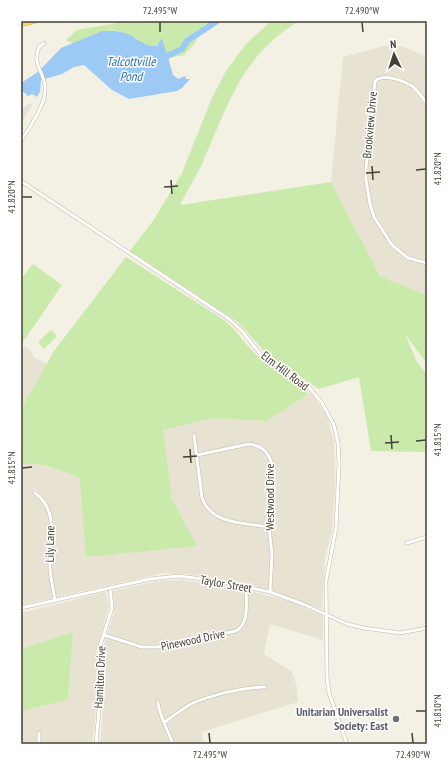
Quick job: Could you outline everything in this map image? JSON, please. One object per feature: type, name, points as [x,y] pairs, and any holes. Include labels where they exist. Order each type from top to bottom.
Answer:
[{"type":"highway","points":[[21,24],[34,21]]},
{"type":"street","points":[[21,141],[43,100],[45,86],[39,70],[37,53],[39,47],[44,43]]},
{"type":"street","name":"Brookview Drive","points":[[427,104],[413,87],[403,82],[390,79],[376,79],[374,84],[366,168],[370,204],[377,222],[392,245],[408,258],[427,263]]},
{"type":"street","name":"Elm Hill Road","points":[[21,181],[229,319],[242,331],[263,357],[300,380],[322,403],[334,425],[338,443],[339,463],[336,521],[326,581],[328,686],[347,744]]},
{"type":"street","points":[[194,435],[202,498],[206,508],[213,515],[221,519],[269,527]]},
{"type":"street","name":"Westwood Drive","points":[[197,455],[249,444],[257,445],[265,449],[269,455],[272,464],[269,527],[272,555],[270,592]]},
{"type":"street","name":"Lily Lane","points":[[35,493],[42,499],[49,509],[52,532],[50,568],[54,600]]},
{"type":"street","points":[[407,543],[427,537]]},
{"type":"street","name":"Taylor Street","points":[[21,608],[150,579],[178,576],[270,592],[292,599],[347,624],[389,632],[408,632],[427,628]]},
{"type":"street","name":"Pinewood Drive","points":[[104,635],[142,647],[158,647],[236,631],[243,627],[245,621],[246,587]]},
{"type":"street","name":"Hamilton Drive","points":[[96,744],[101,687],[100,646],[112,608],[110,588]]},
{"type":"street","points":[[165,722],[190,705],[201,700],[252,687],[265,687]]},
{"type":"street","points":[[158,702],[158,709],[165,722],[173,744]]},
{"type":"street","points":[[39,733],[39,744]]},
{"type":"shaded area","points":[[391,44],[406,48],[427,57],[427,293],[423,294],[380,276],[331,182],[343,57]]},
{"type":"shaded area","points":[[33,103],[21,124],[21,113],[26,105]]},
{"type":"shaded area","points":[[25,346],[31,351],[34,358],[47,364],[21,410],[21,349]]},
{"type":"shaded area","points":[[311,392],[328,418],[334,442],[335,485],[332,531],[325,558],[322,609],[247,583],[188,574],[163,573],[21,605],[21,464],[33,463],[69,473],[196,546],[172,499],[163,430],[212,418],[266,421]]},
{"type":"shaded area","points":[[183,580],[241,589],[289,601],[323,616],[323,640],[270,624],[264,654],[292,672],[297,687],[298,702],[201,732],[204,744],[100,744],[105,688],[103,647],[114,613],[113,591],[157,581]]},
{"type":"shaded area","points":[[105,592],[109,605],[96,654],[99,680],[92,744],[21,744],[21,711],[68,700],[73,632],[21,649],[21,613]]},
{"type":"green space","points":[[129,21],[211,21],[202,27],[195,43],[184,55],[168,58],[162,39],[157,46],[153,46],[142,43],[122,32],[107,31],[100,32],[73,44],[66,40],[77,30]]},
{"type":"green space","points":[[271,21],[299,21],[280,34],[250,65],[230,100],[202,165],[180,205],[331,182],[380,276],[423,294],[427,293],[427,364],[405,334],[416,360],[427,375],[427,452],[371,451],[359,377],[319,389],[265,352],[238,322],[130,251],[153,221],[182,173],[211,100],[226,71],[246,44]]},
{"type":"green space","points":[[126,257],[224,320],[234,329],[256,355],[298,383],[308,394],[266,421],[212,418],[163,430],[172,499],[197,546],[86,557],[80,479],[52,467],[36,464],[21,464],[21,410],[54,351]]},
{"type":"green space","points":[[33,264],[62,285],[21,345],[21,279]]},
{"type":"green space","points":[[51,330],[57,336],[44,349],[38,342]]},
{"type":"green space","points":[[73,632],[68,700],[21,711],[21,649]]},
{"type":"water","name":"Talcottville Pond","points":[[102,31],[125,33],[145,44],[153,46],[157,46],[162,38],[173,75],[178,79],[185,76],[186,79],[190,79],[177,91],[129,99],[112,90],[84,65],[74,67],[62,74],[41,80],[40,92],[37,97],[32,94],[28,96],[21,90],[21,83],[38,72],[61,48]]},
{"type":"waterway","points":[[161,62],[169,55],[182,49],[187,41],[217,21]]},
{"type":"place","name":"Unitarian Universalist Society: East","points":[[396,719]]}]
